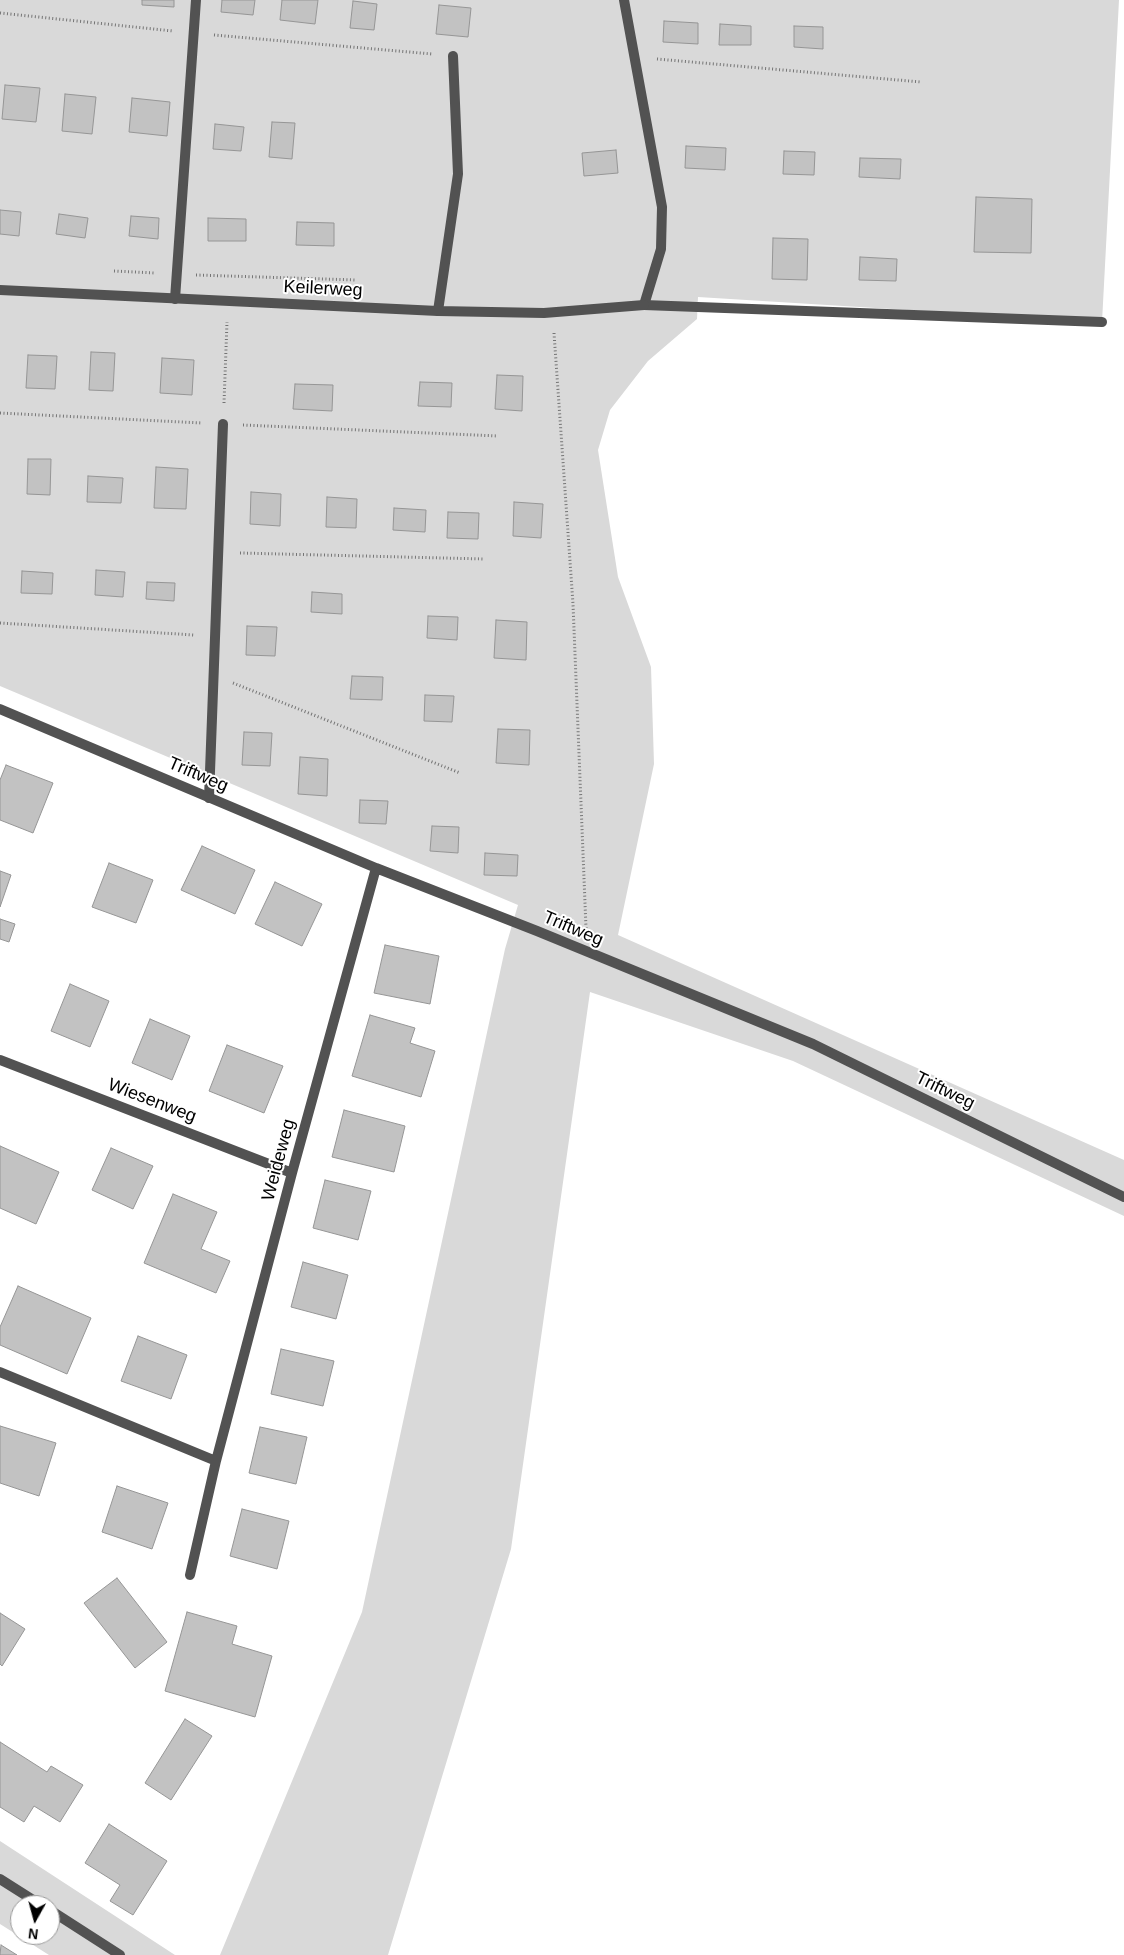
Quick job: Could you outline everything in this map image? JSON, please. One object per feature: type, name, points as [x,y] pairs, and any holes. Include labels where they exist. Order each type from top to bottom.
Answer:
[{"type":"street","points":[[175,299],[196,0]]},
{"type":"street","points":[[624,0],[662,207],[661,249],[644,305]]},
{"type":"street","points":[[438,311],[458,174],[453,56]]},
{"type":"street","name":"Keilerweg","points":[[0,290],[438,311],[552,312],[644,305],[1102,322]]},
{"type":"street","points":[[210,798],[222,424]]},
{"type":"street","name":"Triftweg","points":[[0,709],[376,868],[537,931],[813,1044],[1124,1197]]},
{"type":"street","name":"Weideweg","points":[[190,1575],[216,1461],[292,1173],[376,868]]},
{"type":"street","name":"Wiesenweg","points":[[0,1060],[292,1173]]},
{"type":"street","points":[[0,1372],[216,1461]]},
{"type":"street","points":[[0,1879],[26,1895]]},
{"type":"street","points":[[60,1916],[120,1955]]},
{"type":"path","points":[[0,13],[194,33],[453,56]]},
{"type":"path","points":[[634,57],[921,82]]},
{"type":"path","points":[[222,424],[228,301]]},
{"type":"path","points":[[552,312],[573,604],[587,953]]},
{"type":"path","points":[[0,413],[498,436]]},
{"type":"path","points":[[218,552],[484,559]]},
{"type":"path","points":[[0,623],[215,636]]},
{"type":"path","points":[[214,675],[460,773]]},
{"type":"shaded area","points":[[0,0],[1119,0],[1102,322],[698,297],[697,319],[648,361],[610,410],[598,450],[618,577],[651,667],[654,764],[618,935],[1124,1160],[1124,1216],[793,1061],[590,992],[511,1549],[388,1955],[220,1955],[362,1612],[505,949],[518,905],[0,686]]},
{"type":"shaded area","points":[[0,1841],[175,1955],[49,1955],[33,1945],[60,1945],[60,1895],[10,1895],[10,1930],[0,1924]]},
{"type":"building","points":[[142,0],[174,0],[174,7],[142,5]]},
{"type":"building","points":[[222,0],[255,0],[253,15],[221,12]]},
{"type":"building","points":[[282,0],[318,0],[315,24],[280,20]]},
{"type":"building","points":[[353,1],[377,4],[374,30],[350,28]]},
{"type":"building","points":[[439,5],[471,8],[468,37],[436,34]]},
{"type":"building","points":[[664,21],[698,23],[698,44],[663,42]]},
{"type":"building","points":[[720,24],[751,26],[751,45],[719,45]]},
{"type":"building","points":[[794,26],[823,27],[823,49],[794,47]]},
{"type":"building","points":[[5,85],[40,88],[36,122],[2,119]]},
{"type":"building","points":[[65,94],[96,97],[92,134],[62,131]]},
{"type":"building","points":[[132,98],[170,102],[167,136],[129,132]]},
{"type":"building","points":[[272,122],[295,123],[292,159],[269,157]]},
{"type":"building","points":[[215,124],[244,127],[241,151],[213,149]]},
{"type":"building","points":[[686,146],[726,148],[725,170],[685,168]]},
{"type":"building","points":[[616,150],[618,173],[584,176],[582,153]]},
{"type":"building","points":[[784,151],[815,152],[814,175],[783,174]]},
{"type":"building","points":[[860,158],[901,159],[900,179],[859,177]]},
{"type":"building","points":[[976,197],[1032,199],[1031,253],[974,252]]},
{"type":"building","points":[[0,210],[21,212],[19,236],[0,234]]},
{"type":"building","points":[[59,214],[88,218],[85,238],[56,234]]},
{"type":"building","points":[[131,216],[159,218],[158,239],[129,236]]},
{"type":"building","points":[[208,218],[246,219],[246,241],[208,241]]},
{"type":"building","points":[[297,222],[334,223],[334,246],[296,245]]},
{"type":"building","points":[[773,238],[808,239],[807,280],[772,279]]},
{"type":"building","points":[[860,257],[897,259],[896,281],[859,280]]},
{"type":"building","points":[[91,352],[115,353],[113,391],[89,390]]},
{"type":"building","points":[[28,355],[57,356],[55,389],[26,388]]},
{"type":"building","points":[[162,358],[194,360],[192,395],[160,393]]},
{"type":"building","points":[[497,375],[523,376],[522,411],[495,409]]},
{"type":"building","points":[[420,382],[452,383],[451,407],[418,406]]},
{"type":"building","points":[[295,384],[333,385],[332,411],[293,409]]},
{"type":"building","points":[[28,459],[51,459],[50,495],[27,494]]},
{"type":"building","points":[[156,467],[188,469],[186,509],[154,508]]},
{"type":"building","points":[[88,476],[123,478],[121,503],[87,502]]},
{"type":"building","points":[[251,492],[281,494],[280,526],[250,524]]},
{"type":"building","points":[[327,497],[357,499],[356,528],[326,527]]},
{"type":"building","points":[[514,502],[543,504],[541,538],[513,536]]},
{"type":"building","points":[[394,508],[426,510],[425,532],[393,530]]},
{"type":"building","points":[[448,512],[479,513],[478,539],[447,538]]},
{"type":"building","points":[[96,570],[125,572],[123,597],[95,595]]},
{"type":"building","points":[[22,571],[53,573],[52,594],[21,593]]},
{"type":"building","points":[[147,582],[175,583],[174,601],[146,599]]},
{"type":"building","points":[[312,592],[342,594],[342,614],[311,612]]},
{"type":"building","points":[[428,616],[458,617],[457,640],[427,638]]},
{"type":"building","points":[[496,620],[527,622],[526,660],[494,658]]},
{"type":"building","points":[[247,626],[277,627],[275,656],[246,655]]},
{"type":"building","points":[[352,676],[383,677],[382,700],[350,699]]},
{"type":"building","points":[[425,695],[454,696],[452,722],[424,721]]},
{"type":"building","points":[[498,729],[530,730],[529,765],[496,763]]},
{"type":"building","points":[[244,732],[272,733],[270,766],[242,765]]},
{"type":"building","points":[[300,757],[328,759],[327,796],[298,794]]},
{"type":"building","points":[[6,765],[53,783],[33,833],[0,820],[0,780]]},
{"type":"building","points":[[360,800],[388,801],[386,824],[359,823]]},
{"type":"building","points":[[432,826],[459,827],[458,853],[430,851]]},
{"type":"building","points":[[202,846],[255,870],[235,914],[181,890]]},
{"type":"building","points":[[485,853],[518,855],[517,876],[484,875]]},
{"type":"building","points":[[109,863],[153,880],[136,923],[92,907]]},
{"type":"building","points":[[0,871],[11,875],[0,907]]},
{"type":"building","points":[[275,882],[322,904],[302,946],[255,924]]},
{"type":"building","points":[[0,919],[15,924],[9,942],[0,939]]},
{"type":"building","points":[[385,945],[439,956],[430,1004],[374,993]]},
{"type":"building","points":[[70,984],[109,1001],[90,1047],[51,1031]]},
{"type":"building","points":[[370,1015],[415,1028],[410,1043],[435,1051],[421,1097],[352,1076]]},
{"type":"building","points":[[150,1019],[190,1036],[172,1080],[132,1063]]},
{"type":"building","points":[[227,1045],[283,1066],[264,1113],[209,1091]]},
{"type":"building","points":[[344,1110],[405,1126],[394,1172],[332,1157]]},
{"type":"building","points":[[0,1146],[59,1172],[36,1224],[0,1208]]},
{"type":"building","points":[[111,1148],[153,1166],[133,1209],[92,1190]]},
{"type":"building","points":[[325,1180],[371,1191],[358,1240],[313,1228]]},
{"type":"building","points":[[173,1194],[217,1212],[201,1249],[230,1261],[216,1293],[144,1263]]},
{"type":"building","points":[[303,1262],[348,1275],[336,1319],[291,1307]]},
{"type":"building","points":[[18,1286],[91,1318],[67,1374],[0,1345],[0,1327]]},
{"type":"building","points":[[138,1336],[187,1355],[171,1399],[121,1381]]},
{"type":"building","points":[[281,1349],[334,1361],[323,1406],[271,1394]]},
{"type":"building","points":[[0,1426],[56,1443],[39,1496],[0,1483]]},
{"type":"building","points":[[260,1427],[307,1437],[296,1484],[249,1473]]},
{"type":"building","points":[[117,1486],[168,1503],[152,1549],[102,1532]]},
{"type":"building","points":[[242,1509],[289,1521],[277,1569],[230,1556]]},
{"type":"building","points":[[117,1578],[167,1642],[135,1668],[84,1603]]},
{"type":"building","points":[[187,1612],[237,1626],[232,1644],[272,1656],[255,1717],[165,1691]]},
{"type":"building","points":[[0,1613],[25,1629],[2,1666],[0,1664]]},
{"type":"building","points":[[185,1719],[212,1736],[171,1800],[145,1783]]},
{"type":"building","points":[[0,1742],[47,1772],[51,1766],[83,1785],[60,1822],[34,1806],[24,1822],[0,1807]]},
{"type":"building","points":[[109,1824],[167,1861],[133,1915],[110,1901],[120,1885],[85,1863]]},
{"type":"building","points":[[1,1945],[17,1955],[0,1955]]}]
